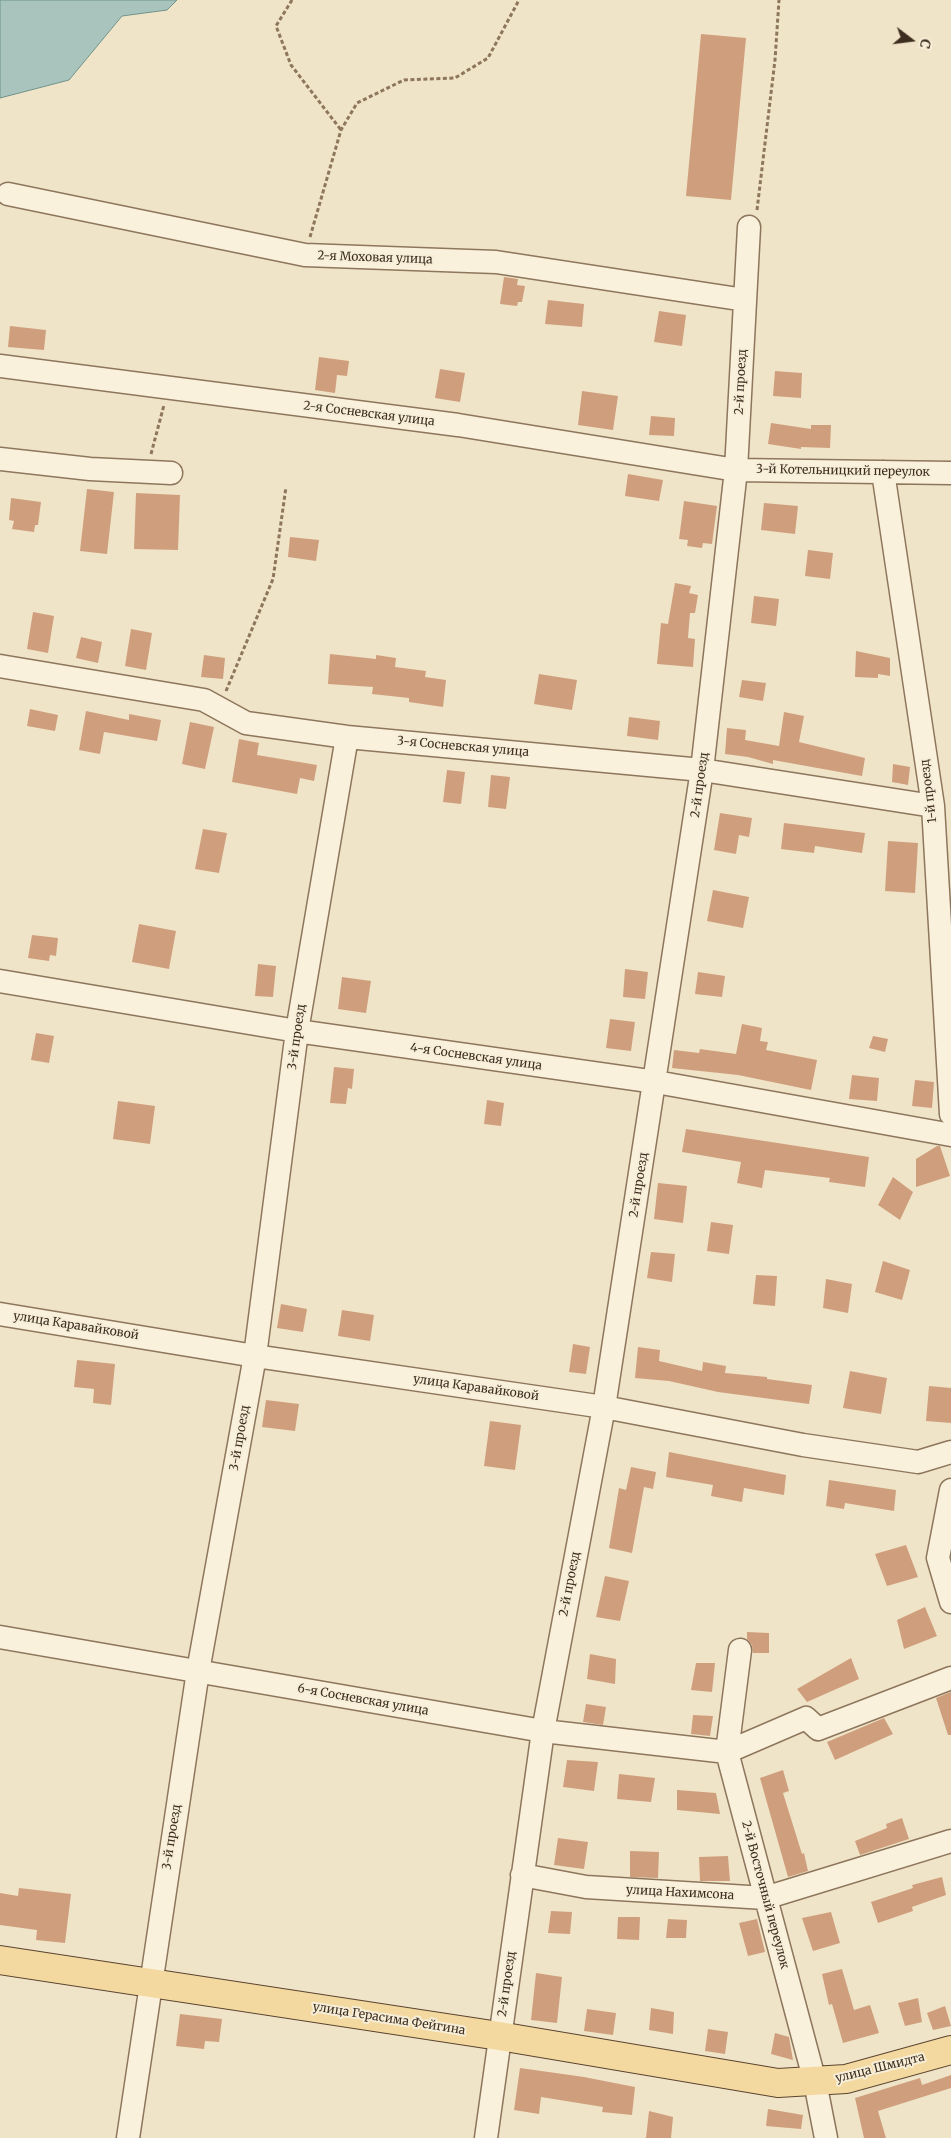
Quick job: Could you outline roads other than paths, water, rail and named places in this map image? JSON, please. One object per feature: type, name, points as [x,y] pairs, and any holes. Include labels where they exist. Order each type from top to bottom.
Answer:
[{"type":"main road","name":"улица Герасима Фейгина","points":[[0,1960],[499,2036],[778,2083]]},
{"type":"main road","name":"улица Шмидта","points":[[778,2083],[846,2079],[951,2050]]},
{"type":"street","name":"2-я Моховая улица","points":[[8,194],[305,255],[496,262],[746,300]]},
{"type":"street","name":"2-й проезд","points":[[486,2138],[543,1731],[604,1407],[656,1082],[702,770],[736,470],[746,300],[748,227]]},
{"type":"street","name":"2-я Сосневская улица","points":[[0,366],[458,425],[736,470]]},
{"type":"street","points":[[0,459],[90,469],[171,473]]},
{"type":"street","name":"3-й Котельницкий переулок","points":[[736,470],[951,472]]},
{"type":"street","name":"1-й проезд","points":[[883,472],[933,806],[951,1114]]},
{"type":"street","name":"3-я Сосневская улица","points":[[0,666],[204,700],[246,723],[347,737],[702,770],[933,806]]},
{"type":"street","name":"3-й проезд","points":[[128,2138],[198,1671],[255,1356],[298,1031],[347,737]]},
{"type":"street","name":"4-я Сосневская улица","points":[[0,980],[298,1031],[656,1082],[951,1135]]},
{"type":"street","name":"улица Каравайковой","points":[[0,1314],[255,1356],[604,1407],[803,1445],[918,1462],[951,1452]]},
{"type":"street","points":[[951,1490],[938,1558],[951,1602]]},
{"type":"street","name":"6-я Сосневская улица","points":[[0,1637],[543,1731],[727,1752]]},
{"type":"street","name":"2-й Восточный переулок","points":[[740,1650],[727,1752],[815,2082],[826,2138]]},
{"type":"street","points":[[727,1752],[806,1718],[818,1729],[951,1678]]},
{"type":"street","name":"улица Нахимсона","points":[[522,1875],[586,1887],[765,1898],[951,1841]]},
{"type":"street","points":[[816,2138],[820,2109]]},
{"type":"water","points":[[0,0],[177,0],[167,10],[122,16],[69,80],[0,98]]}]
